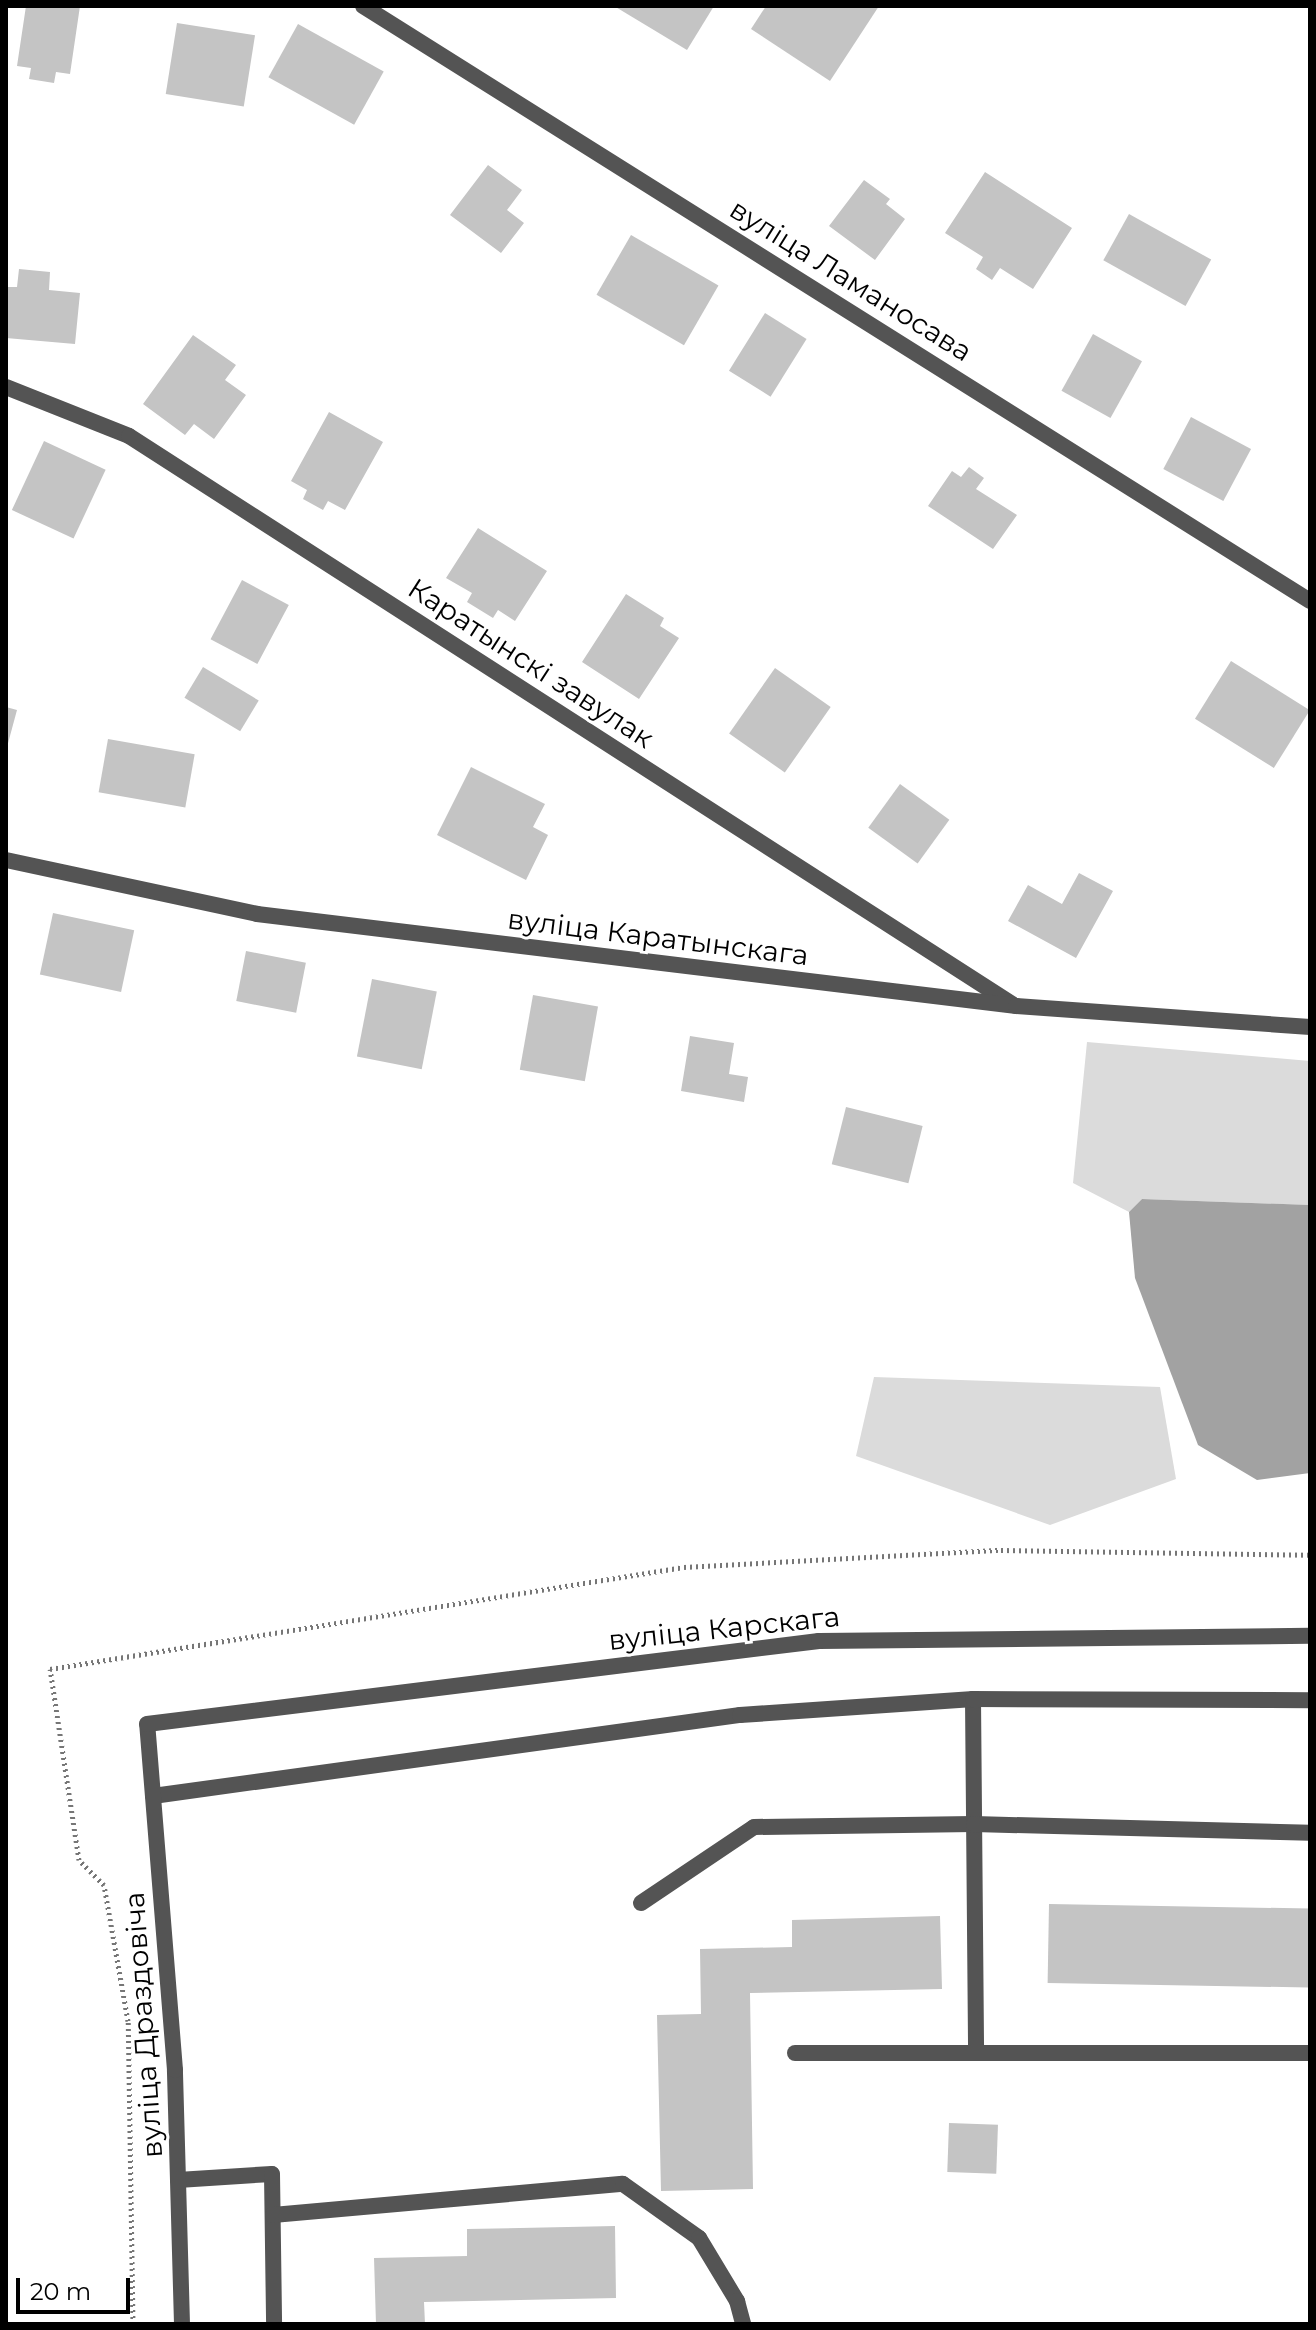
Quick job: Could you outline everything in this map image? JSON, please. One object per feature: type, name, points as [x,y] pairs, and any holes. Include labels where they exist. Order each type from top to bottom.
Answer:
[{"type":"street","name":"вуліца Ламаносава","points":[[363,6],[1310,601]]},
{"type":"street","name":"Каратынскі завулак","points":[[6,387],[129,436],[1016,1006]]},
{"type":"street","name":"вуліца Каратынскага","points":[[6,860],[257,914],[1016,1006],[1310,1027]]},
{"type":"street","name":"вуліца Карскага","points":[[147,1724],[819,1641],[1310,1636]]},
{"type":"street","points":[[973,1699],[976,2052]]},
{"type":"street","points":[[153,1796],[740,1715],[973,1699],[1310,1700]]},
{"type":"street","name":"вуліца Драздовіча","points":[[147,1724],[175,2070],[182,2324]]},
{"type":"street","points":[[641,1903],[754,1827],[974,1824],[1310,1833]]},
{"type":"street","points":[[795,2053],[1310,2053]]},
{"type":"street","points":[[178,2180],[272,2174],[274,2324]]},
{"type":"street","points":[[273,2215],[623,2184],[699,2238],[737,2301],[743,2324]]},
{"type":"shaded area","points":[[1087,1042],[1310,1061],[1310,1205],[1142,1199],[1129,1212],[1073,1183]]},
{"type":"shaded area","points":[[1142,1199],[1310,1205],[1310,1473],[1257,1480],[1198,1445],[1135,1278],[1129,1212]]},
{"type":"shaded area","points":[[874,1377],[1160,1387],[1176,1479],[1050,1525],[856,1456]]},
{"type":"building","points":[[26,6],[80,6],[70,74],[56,72],[54,83],[29,79],[31,68],[17,66]]},
{"type":"building","points":[[614,6],[714,6],[687,50]]},
{"type":"building","points":[[766,6],[879,6],[830,81],[751,29]]},
{"type":"building","points":[[177,23],[255,35],[244,106],[166,94]]},
{"type":"building","points":[[298,24],[384,72],[354,125],[268,77]]},
{"type":"building","points":[[488,165],[522,190],[507,210],[524,223],[501,253],[450,215]]},
{"type":"building","points":[[985,172],[1072,228],[1033,289],[1000,268],[992,280],[976,269],[983,257],[945,233]]},
{"type":"building","points":[[864,180],[890,199],[886,204],[905,219],[875,260],[829,226]]},
{"type":"building","points":[[1129,214],[1211,260],[1186,306],[1103,260]]},
{"type":"building","points":[[631,235],[718,286],[684,345],[596,295]]},
{"type":"building","points":[[19,269],[50,272],[49,290],[80,293],[75,344],[6,338],[6,287],[17,287]]},
{"type":"building","points":[[765,313],[807,339],[771,397],[729,371]]},
{"type":"building","points":[[1093,334],[1142,361],[1110,418],[1061,391]]},
{"type":"building","points":[[193,335],[236,365],[225,380],[246,395],[214,439],[194,424],[185,435],[143,404]]},
{"type":"building","points":[[329,412],[383,442],[345,510],[328,501],[323,510],[303,499],[307,490],[291,481]]},
{"type":"building","points":[[1191,417],[1251,449],[1223,501],[1163,469]]},
{"type":"building","points":[[44,441],[106,470],[74,539],[12,510]]},
{"type":"building","points":[[969,467],[984,478],[976,489],[1017,515],[993,549],[928,506],[952,471],[961,477]]},
{"type":"building","points":[[478,528],[547,571],[515,621],[498,610],[493,618],[467,602],[472,593],[446,578]]},
{"type":"building","points":[[242,580],[289,605],[257,664],[211,639]]},
{"type":"building","points":[[626,594],[664,618],[660,626],[679,638],[639,699],[582,662]]},
{"type":"building","points":[[1231,661],[1310,710],[1274,768],[1195,719]]},
{"type":"building","points":[[203,667],[259,700],[240,731],[184,698]]},
{"type":"building","points":[[775,668],[831,707],[785,773],[729,734]]},
{"type":"building","points":[[6,707],[17,710],[7,747],[6,747]]},
{"type":"building","points":[[108,739],[195,754],[185,807],[99,792]]},
{"type":"building","points":[[471,767],[545,804],[533,827],[548,835],[526,880],[437,835]]},
{"type":"building","points":[[900,784],[949,820],[918,864],[868,828]]},
{"type":"building","points":[[1079,873],[1113,891],[1076,958],[1008,921],[1028,885],[1062,904]]},
{"type":"building","points":[[53,913],[134,930],[121,992],[40,975]]},
{"type":"building","points":[[246,951],[306,963],[296,1013],[236,1001]]},
{"type":"building","points":[[372,979],[437,992],[422,1069],[357,1057]]},
{"type":"building","points":[[533,995],[598,1006],[585,1081],[520,1070]]},
{"type":"building","points":[[690,1036],[734,1043],[729,1074],[748,1077],[744,1102],[681,1091]]},
{"type":"building","points":[[846,1107],[923,1126],[908,1183],[832,1164]]},
{"type":"building","points":[[1049,1904],[1310,1909],[1309,1988],[1048,1983]]},
{"type":"building","points":[[940,1916],[942,1989],[750,1993],[753,2189],[661,2191],[657,2015],[701,2014],[700,1949],[792,1947],[792,1920]]},
{"type":"building","points":[[949,2123],[998,2125],[996,2174],[947,2172]]},
{"type":"building","points":[[615,2226],[616,2298],[424,2302],[425,2324],[376,2324],[374,2258],[467,2256],[467,2229]]}]
